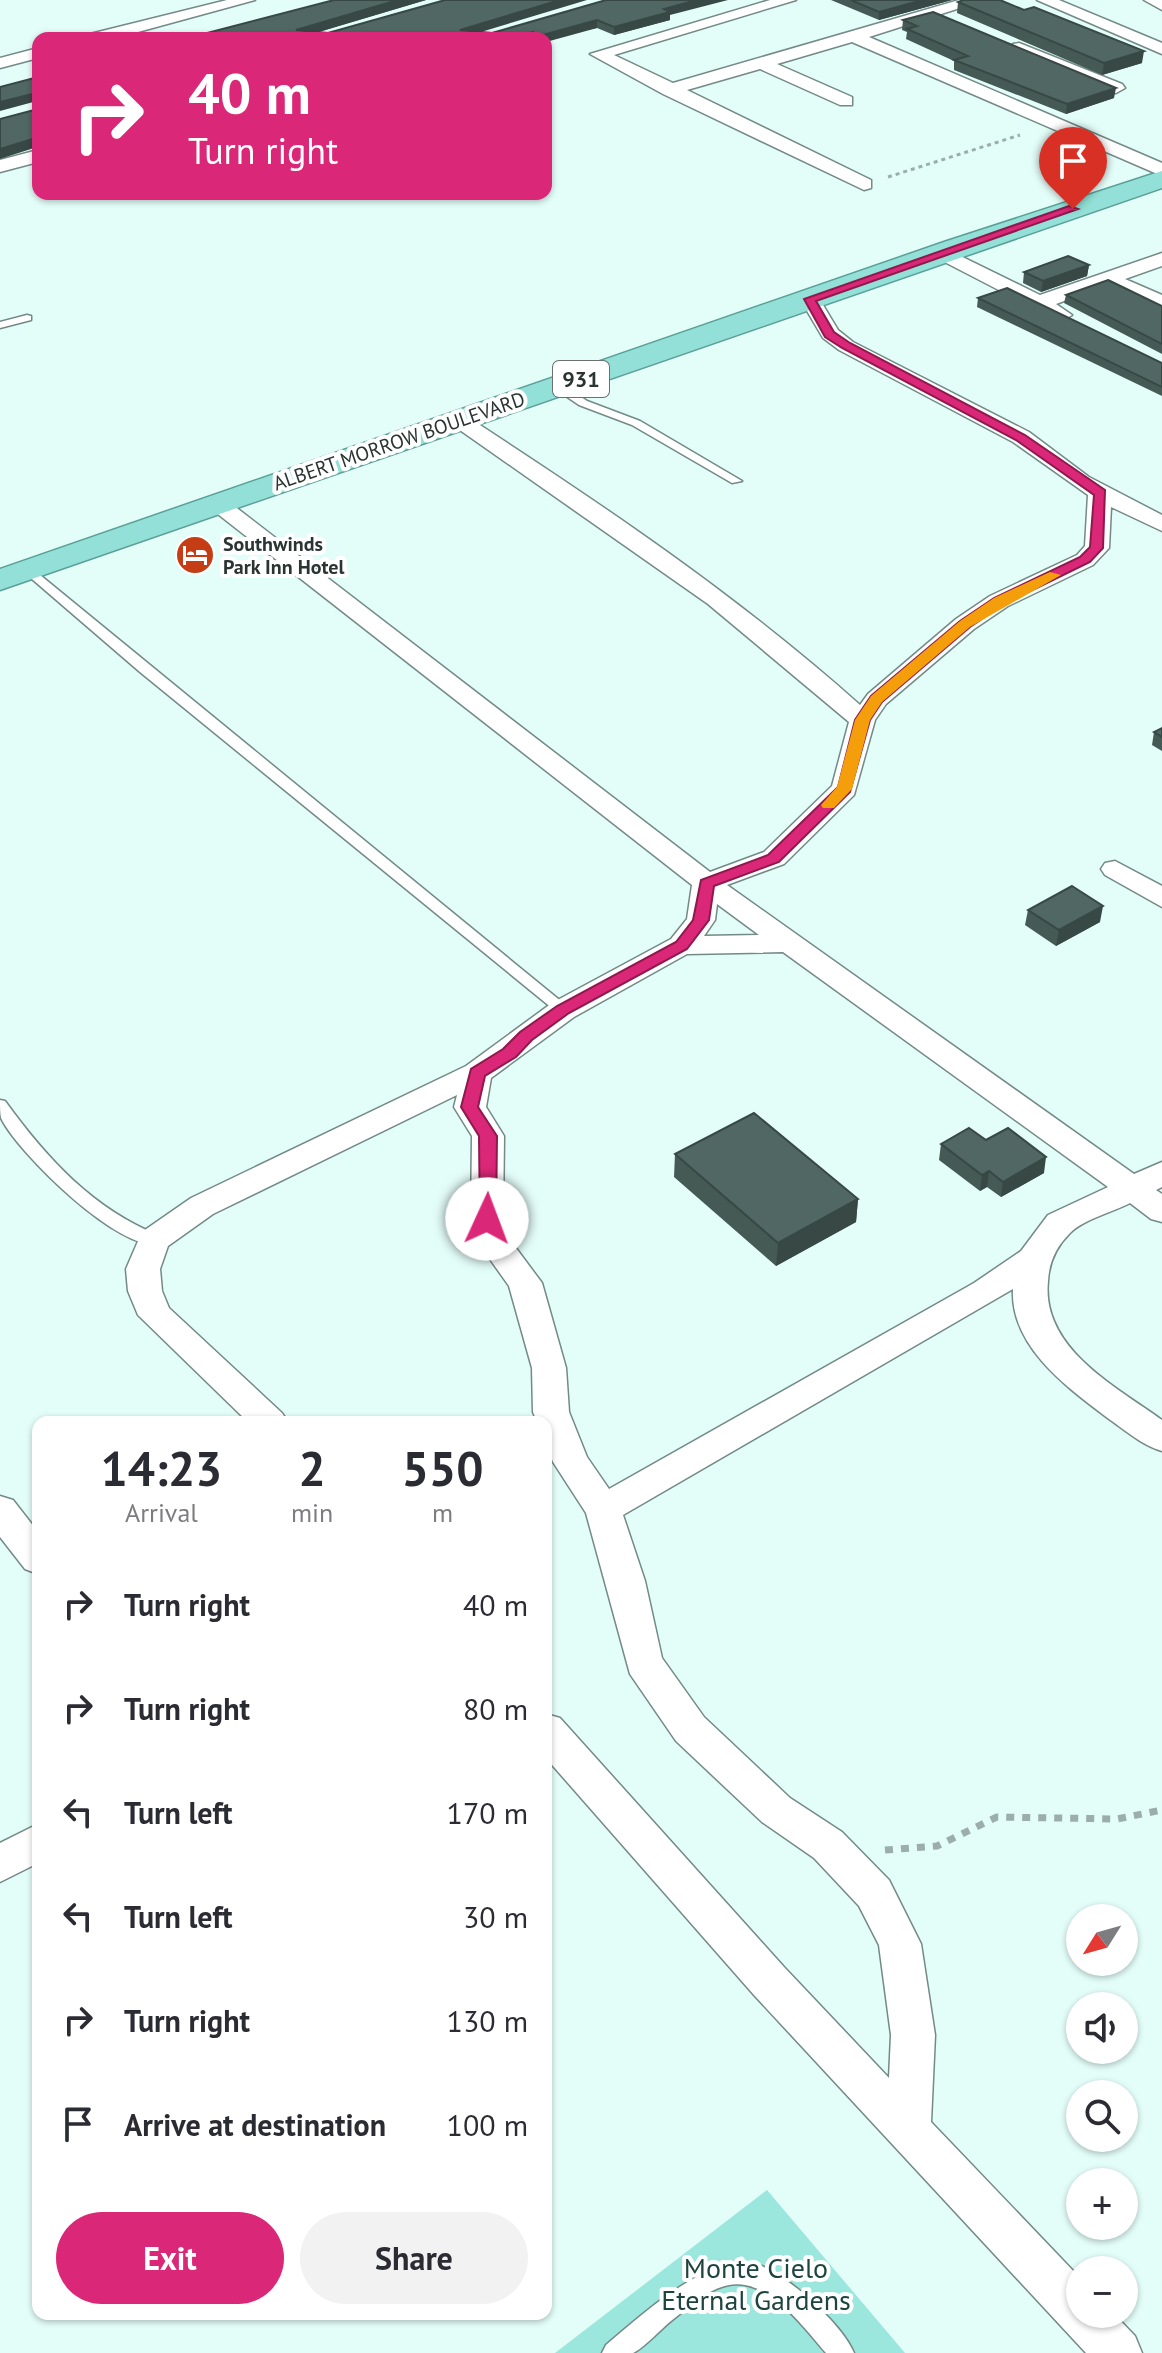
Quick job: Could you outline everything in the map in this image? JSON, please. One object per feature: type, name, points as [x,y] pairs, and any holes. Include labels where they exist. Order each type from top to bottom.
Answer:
[{"type":"highway","name":"ALBERT MORROW BOULEVARD","points":[[0,580],[940,252],[1162,179]]},
{"type":"main road","points":[[1155,0],[1162,3]]},
{"type":"street","points":[[120,32],[247,0]]},
{"type":"street","points":[[788,0],[599,54],[864,184]]},
{"type":"street","points":[[669,90],[977,0]]},
{"type":"street","points":[[1045,0],[1162,49]]},
{"type":"street","points":[[934,13],[962,25]]},
{"type":"street","points":[[852,36],[1162,170]]},
{"type":"street","points":[[1004,42],[1116,88]]},
{"type":"street","points":[[0,63],[32,55]]},
{"type":"street","points":[[761,63],[846,101]]},
{"type":"street","points":[[0,166],[32,158]]},
{"type":"street","points":[[940,252],[1079,324]]},
{"type":"street","points":[[1038,303],[1162,259]]},
{"type":"street","points":[[1107,278],[1162,303]]},
{"type":"street","points":[[810,299],[830,334],[846,346],[1021,437],[1100,493],[1162,524]]},
{"type":"street","points":[[458,421],[668,559],[808,670],[862,720]]},
{"type":"street","points":[[706,883],[774,858],[845,789],[862,720],[877,699],[965,624],[1091,554],[1097,548],[1100,493]]},
{"type":"street","points":[[217,504],[706,883],[1162,1211]]},
{"type":"street","points":[[1115,869],[1162,898]]},
{"type":"street","points":[[264,1416],[155,1315],[145,1291],[143,1269],[154,1240],[202,1206],[477,1073],[509,1053],[526,1036],[563,1010],[681,945],[701,920],[706,883]]},
{"type":"street","points":[[681,945],[788,943]]},
{"type":"street","points":[[477,1073],[470,1107],[488,1136],[487,1219],[498,1248],[525,1283],[549,1368],[551,1412],[557,1432],[571,1462],[603,1509],[626,1581],[644,1663],[690,1729],[776,1810],[828,1845],[874,1893],[900,1944],[913,2035],[909,2127]]},
{"type":"street","points":[[603,1509],[986,1291],[1033,1259],[1060,1223],[1162,1173]]},
{"type":"street","points":[[1033,1259],[1031,1313],[1044,1340],[1074,1371],[1162,1438]]},
{"type":"street","points":[[0,1510],[32,1551]]},
{"type":"street","points":[[552,1737],[769,1981],[1066,2297]]},
{"type":"street","points":[[0,1864],[32,1845]]},
{"type":"street","points":[[1095,2328],[1118,2353]]},
{"type":"lane","points":[[0,325],[27,318]]},
{"type":"lane","points":[[558,386],[583,403],[636,423],[736,481]]},
{"type":"lane","points":[[29,570],[144,669],[563,1010]]},
{"type":"lane","points":[[0,1105],[24,1141],[66,1183],[122,1230],[154,1240]]},
{"type":"lane","points":[[614,2353],[701,2282],[730,2270],[757,2274],[790,2295],[842,2353]]},
{"type":"path","points":[[864,184],[1055,124]]},
{"type":"path","points":[[828,1845],[888,1850],[937,1846],[997,1817],[1117,1819],[1162,1810]]},
{"type":"green space","name":"Monte Cielo Eternal Gardens","points":[[767,2190],[905,2353],[555,2353]]},
{"type":"building","points":[[334,0],[398,0],[296,30],[317,32],[211,32]]},
{"type":"building","points":[[445,0],[560,0],[460,30],[481,32],[332,32]]},
{"type":"building","points":[[606,0],[697,0],[664,9],[670,12],[614,27],[597,20],[552,32],[495,32]]},
{"type":"building","points":[[851,0],[923,0],[879,12]]},
{"type":"building","points":[[1000,0],[1024,10],[1034,7],[1144,51],[1104,63],[958,2]]},
{"type":"building","points":[[933,12],[1116,88],[1067,104],[954,60],[968,56],[907,29],[917,26],[903,20]]},
{"type":"building","points":[[32,79],[32,94],[0,102],[0,87]]},
{"type":"building","points":[[32,111],[32,139],[0,149],[0,119]]},
{"type":"building","points":[[1068,256],[1089,265],[1043,281],[1024,272]]},
{"type":"building","points":[[1108,280],[1162,306],[1162,344],[1066,295]]},
{"type":"building","points":[[1007,288],[1162,363],[1162,387],[978,298]]},
{"type":"building","points":[[1072,886],[1103,906],[1059,930],[1028,910]]},
{"type":"building","points":[[754,1113],[858,1199],[778,1243],[675,1154]]},
{"type":"building","points":[[969,1128],[986,1140],[1008,1128],[1046,1157],[1003,1182],[989,1171],[982,1175],[941,1144]]},
{"type":"slow traffic","points":[[829,805],[845,789],[862,720],[877,699],[965,624],[999,601],[1054,575]]},
{"type":"place","name":"Southwinds Park Inn Hotel","points":[[195,555]]},
{"type":"route","points":[[487,1219],[488,1136],[470,1107],[477,1073],[509,1053],[526,1036],[563,1010],[681,945],[701,920],[706,883],[774,858],[845,789],[862,720],[877,699],[965,624],[999,601],[1085,560],[1097,548],[1100,493],[1021,437],[846,346],[830,334],[810,299],[1073,209]]}]
